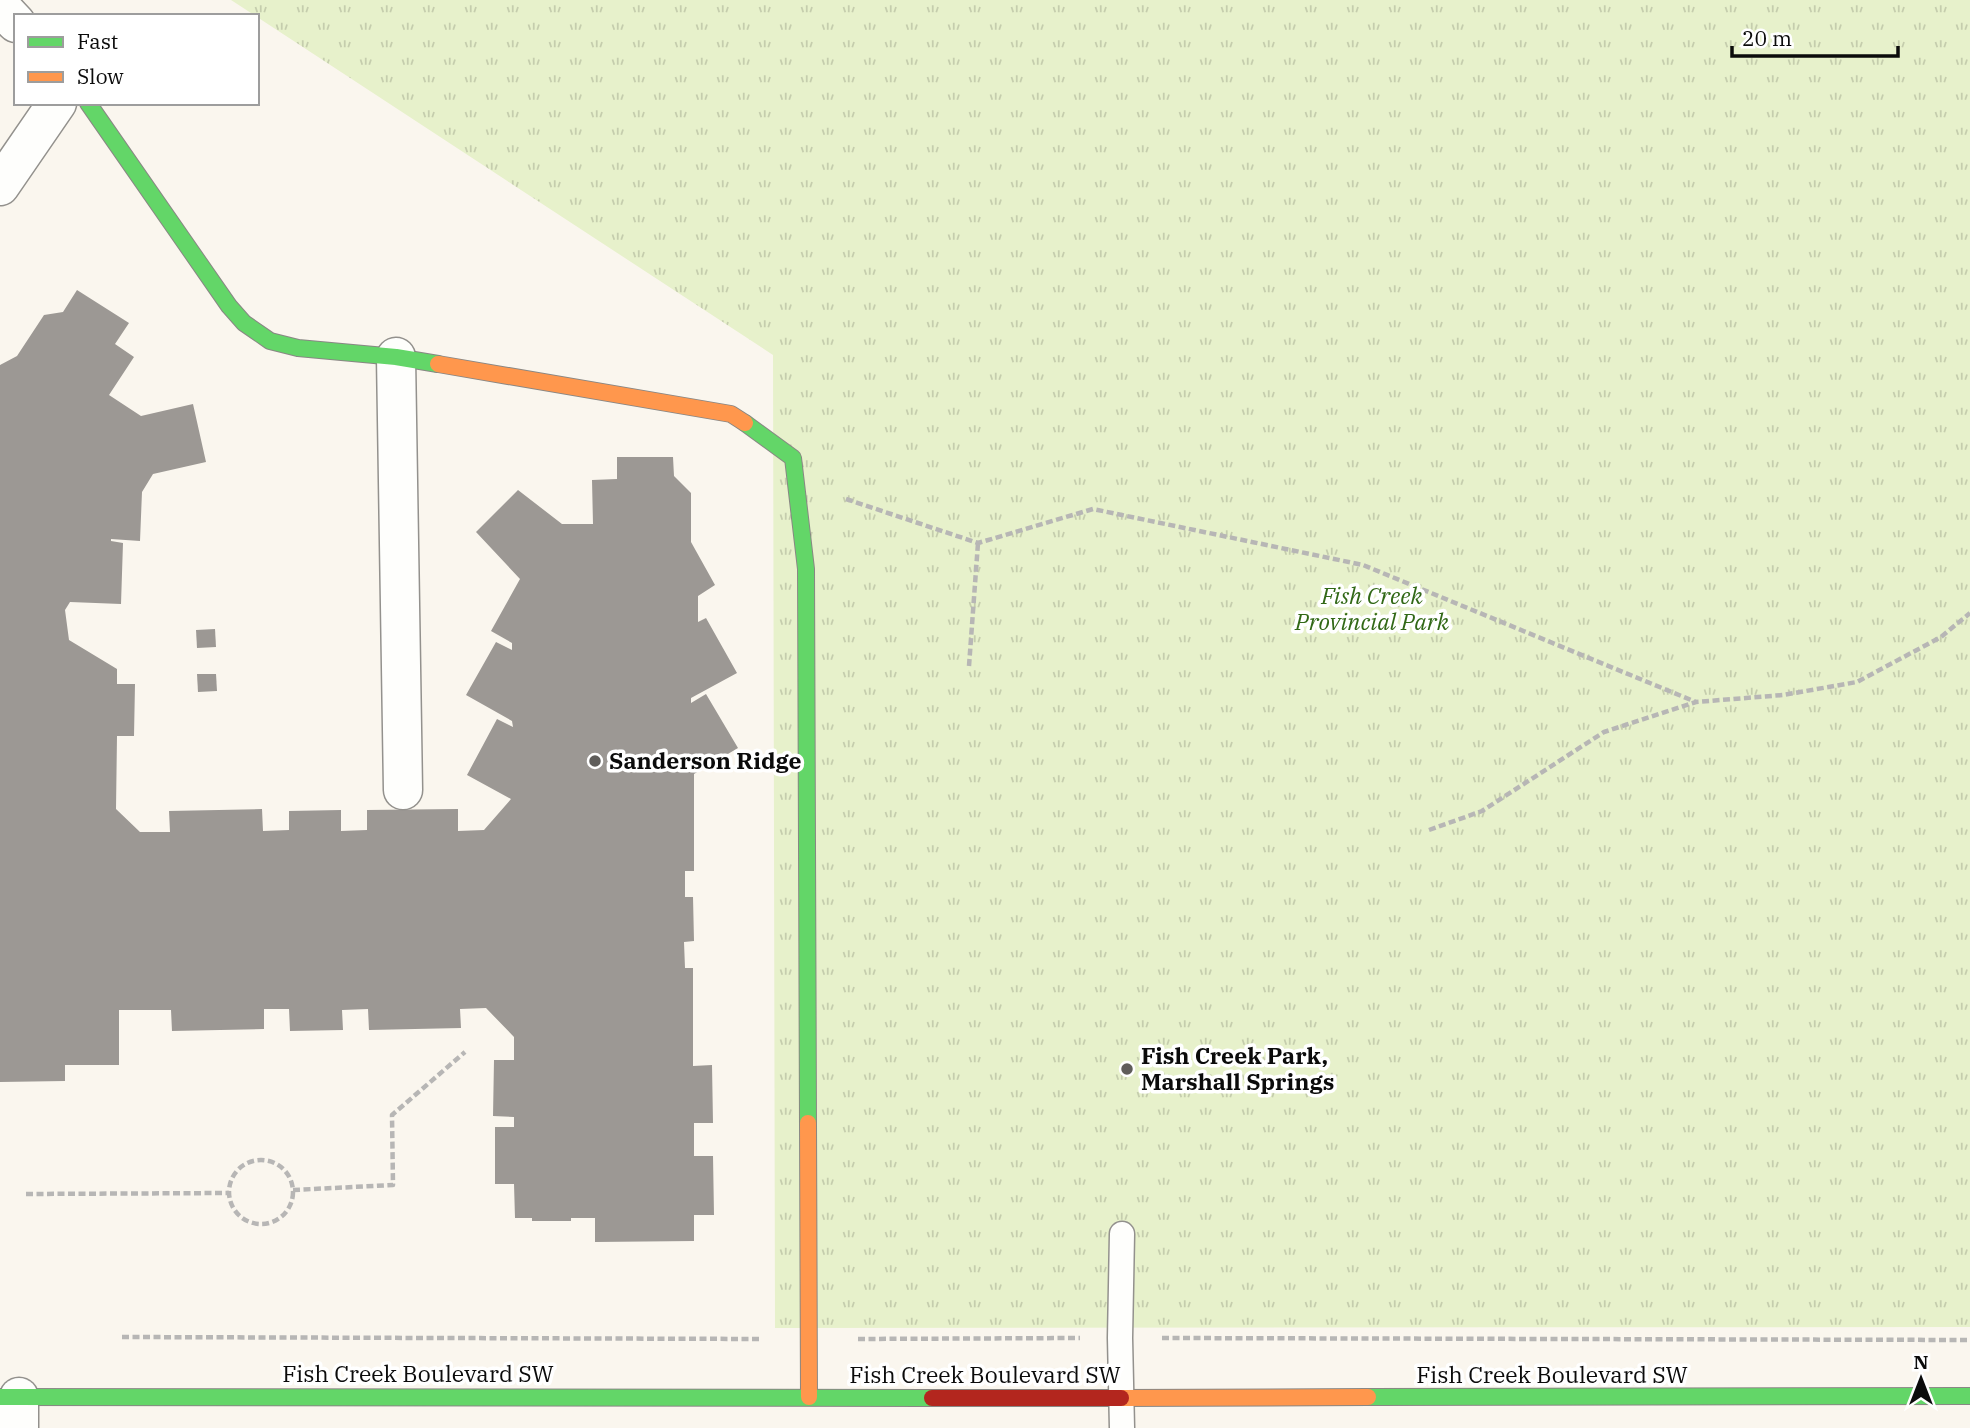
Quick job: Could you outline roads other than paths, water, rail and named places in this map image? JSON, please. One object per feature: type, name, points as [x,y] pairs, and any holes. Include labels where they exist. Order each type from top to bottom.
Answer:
[{"type":"main road","points":[[89,105],[244,323],[270,341],[298,348],[396,357],[587,387],[731,414],[793,458],[807,569],[809,1396]]},
{"type":"main road","name":"Fish Creek Boulevard SW","points":[[12,1407],[809,1396],[1970,1396]]},
{"type":"street","points":[[0,6],[14,21]]},
{"type":"street","points":[[0,186],[56,105]]},
{"type":"street","points":[[396,357],[403,790]]},
{"type":"lane","points":[[1122,1234],[1122,1428]]},
{"type":"place","name":"Sanderson Ridge","points":[[595,761]]},
{"type":"place","name":"Fish Creek Park, Marshall Springs","points":[[1127,1069]]},
{"type":"park label","name":"Fish Creek Provincial Park","points":[[1372,609]]}]
